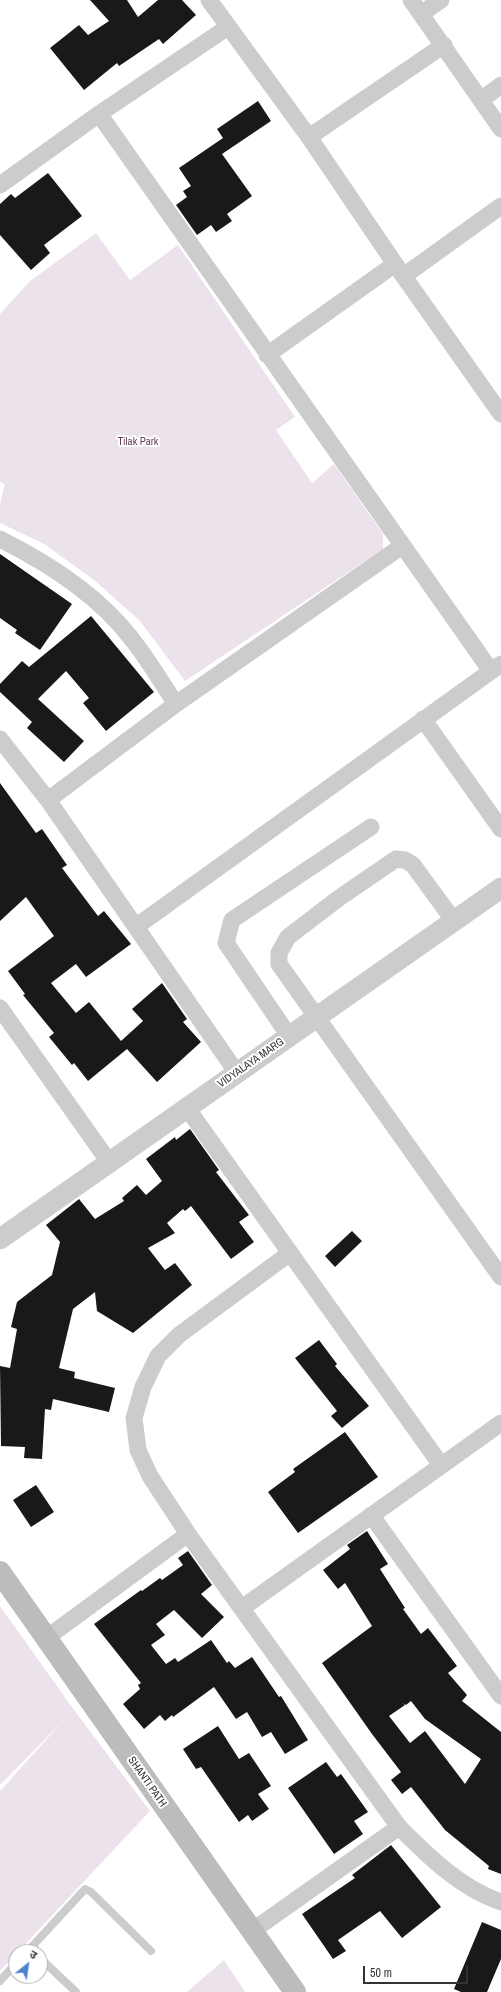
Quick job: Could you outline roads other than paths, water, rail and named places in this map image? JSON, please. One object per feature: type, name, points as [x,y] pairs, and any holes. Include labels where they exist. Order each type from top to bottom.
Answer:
[{"type":"main road","name":"SHANTI PATH","points":[[0,1572],[45,1639],[295,1992]]},
{"type":"street","points":[[209,0],[310,136],[400,270],[501,414]]},
{"type":"street","points":[[411,0],[444,45],[501,129]]},
{"type":"street","points":[[421,14],[441,0]]},
{"type":"street","points":[[0,185],[99,114],[228,27]]},
{"type":"street","points":[[310,136],[444,45]]},
{"type":"street","points":[[480,100],[501,85]]},
{"type":"street","points":[[99,114],[402,546],[496,667],[137,926]]},
{"type":"street","points":[[267,355],[501,206]]},
{"type":"street","points":[[0,539],[60,574],[99,604],[131,637],[176,704]]},
{"type":"street","points":[[48,800],[176,704],[402,546]]},
{"type":"street","points":[[423,719],[501,830]]},
{"type":"street","points":[[0,739],[48,800],[137,926],[237,1073]]},
{"type":"street","points":[[289,1036],[226,943],[227,932],[232,920],[371,827]]},
{"type":"street","points":[[454,921],[413,865],[405,860],[396,859],[339,898],[288,938],[279,953],[279,964],[315,1018],[501,1277]]},
{"type":"street","name":"VIDYALAYA MARG","points":[[0,1239],[501,888]]},
{"type":"street","points":[[2,1015],[109,1162]]},
{"type":"street","points":[[187,1108],[441,1465]]},
{"type":"street","points":[[290,1253],[179,1336],[158,1356],[143,1387],[134,1418],[138,1450],[150,1476],[188,1534],[399,1827],[428,1856],[461,1882],[501,1902]]},
{"type":"street","points":[[242,1608],[501,1423]]},
{"type":"street","points":[[371,1516],[501,1696]]},
{"type":"street","points":[[45,1639],[188,1534]]},
{"type":"street","points":[[252,1931],[399,1827]]},
{"type":"lane","points":[[36,1944],[85,1889],[91,1892],[151,1950]]},
{"type":"lane","points":[[48,1966],[76,1992]]},
{"type":"lane","points":[[0,1981],[8,1972]]},
{"type":"park label","name":"Tilak Park","points":[[138,442]]}]
